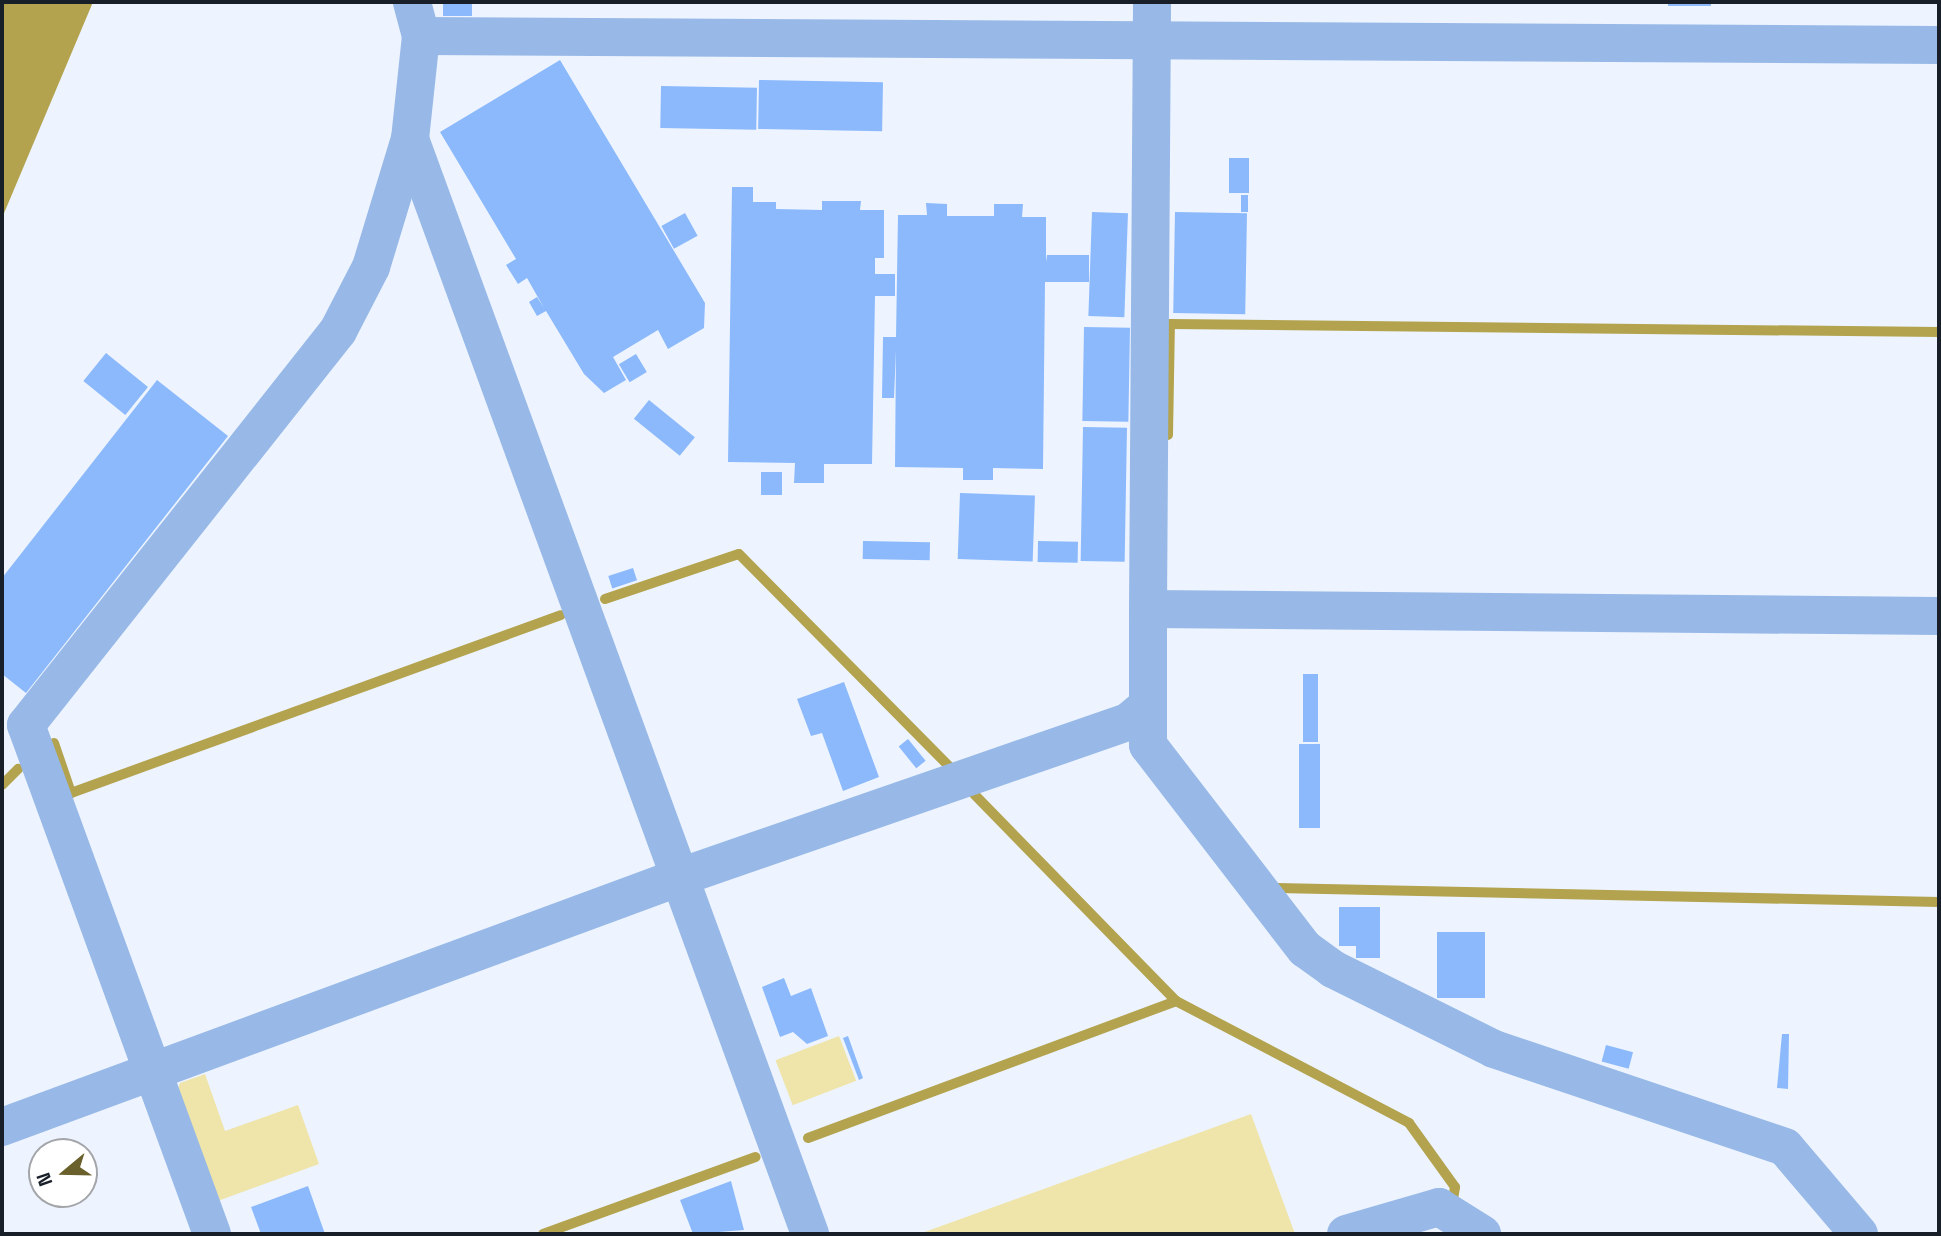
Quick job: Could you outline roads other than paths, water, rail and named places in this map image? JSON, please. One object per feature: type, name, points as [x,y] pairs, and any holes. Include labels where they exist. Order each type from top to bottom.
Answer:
[{"type":"street","points":[[1152,2],[1148,745],[1314,956],[1494,1049],[1785,1147],[1859,1234]]},
{"type":"street","points":[[212,1234],[26,725],[206,506],[338,331],[371,267],[410,139],[416,19],[1152,40],[1939,45]]},
{"type":"street","points":[[410,139],[810,1234]]},
{"type":"street","points":[[1148,609],[1939,615]]},
{"type":"street","points":[[2,1127],[680,877],[1128,722],[1147,705]]},
{"type":"street","points":[[1346,1234],[1439,1208],[1482,1234]]},
{"type":"waterway","points":[[1168,435],[1170,324],[1939,332]]},
{"type":"waterway","points":[[605,599],[739,554],[952,769]]},
{"type":"waterway","points":[[54,743],[71,793],[561,615]]},
{"type":"waterway","points":[[2,785],[18,769]]},
{"type":"waterway","points":[[974,794],[1176,1001],[1409,1123],[1455,1187],[1453,1199]]},
{"type":"waterway","points":[[1277,888],[1939,902]]},
{"type":"waterway","points":[[808,1138],[1176,1001]]},
{"type":"waterway","points":[[543,1234],[756,1157]]}]
